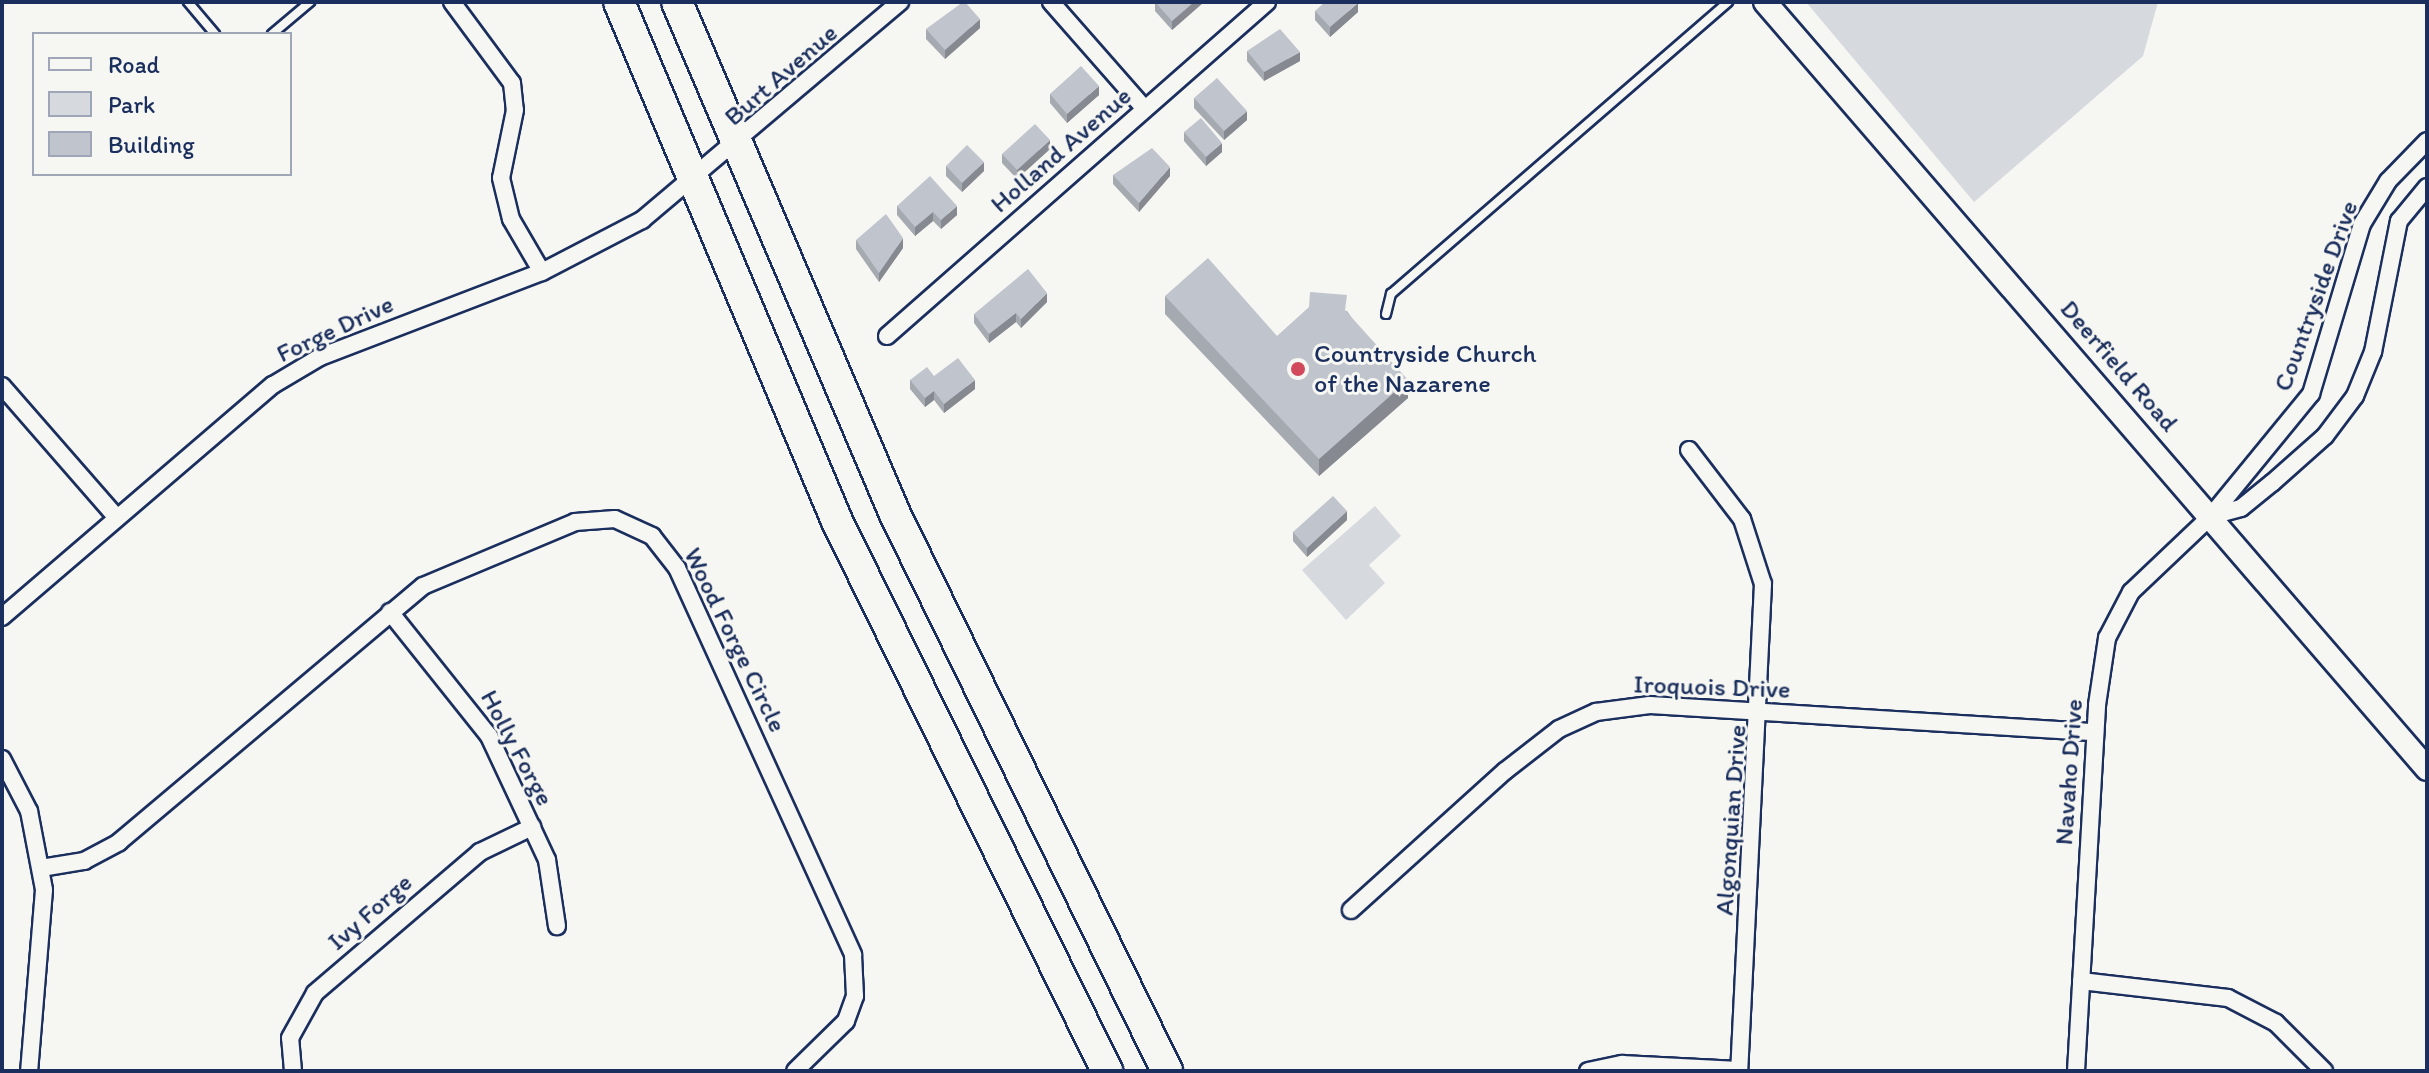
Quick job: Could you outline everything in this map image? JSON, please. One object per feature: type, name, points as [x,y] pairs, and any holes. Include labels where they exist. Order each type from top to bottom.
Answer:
[{"type":"highway","points":[[619,2],[693,182],[881,615],[1107,1071]]},
{"type":"highway","points":[[677,2],[901,528],[1167,1071]]},
{"type":"street","points":[[452,2],[512,83],[515,110],[501,178],[511,219],[542,272]]},
{"type":"street","name":"Burt Avenue","points":[[693,182],[900,2]]},
{"type":"street","points":[[1051,2],[1145,109]]},
{"type":"street","name":"Holland Avenue","points":[[887,336],[1267,2]]},
{"type":"street","name":"Deerfield Road","points":[[1765,2],[2427,769]]},
{"type":"street","name":"Countryside Drive","points":[[2211,516],[2311,394],[2362,224],[2388,181],[2427,141]]},
{"type":"street","name":"Forge Drive","points":[[2,617],[295,369],[542,272],[642,220],[693,182]]},
{"type":"street","name":"Countryside Drive","points":[[2211,516],[2241,508],[2272,483],[2325,436],[2355,396],[2373,352],[2399,221],[2427,187]]},
{"type":"street","points":[[2,386],[117,518]]},
{"type":"street","name":"Algonquian Drive","points":[[1689,450],[1742,519],[1761,570],[1762,712],[1739,1070]]},
{"type":"street","name":"Navaho Drive","points":[[2076,1071],[2101,664],[2118,613],[2148,573],[2211,516]]},
{"type":"street","name":"Wood Forge Circle","points":[[41,868],[84,861],[119,842],[390,612],[435,580],[588,519],[629,523],[662,546],[853,955],[855,996],[846,1021],[795,1071]]},
{"type":"street","name":"Holly Forge","points":[[390,612],[467,702],[532,827],[556,886],[557,926]]},
{"type":"street","name":"Iroquois Drive","points":[[1351,910],[1505,771],[1583,717],[1650,705],[2095,732]]},
{"type":"street","points":[[2,759],[29,811],[41,868],[29,1071]]},
{"type":"street","name":"Ivy Forge","points":[[293,1071],[290,1038],[315,993],[480,852],[532,827]]},
{"type":"street","points":[[2081,981],[2228,998],[2276,1023],[2324,1071]]},
{"type":"street","points":[[1588,1071],[1622,1064],[1739,1070]]},
{"type":"lane","points":[[188,2],[213,32]]},
{"type":"lane","points":[[274,32],[310,2]]},
{"type":"lane","points":[[1386,314],[1391,294],[1728,2]]},
{"type":"green space","points":[[1806,2],[2158,2],[2143,56],[1974,202]]},
{"type":"green space","points":[[1375,506],[1401,536],[1369,565],[1385,583],[1346,620],[1302,570]]},
{"type":"building","points":[[963,2],[980,19],[945,50],[926,29]]},
{"type":"building","points":[[1155,2],[1194,2],[1172,21]]},
{"type":"building","points":[[1325,2],[1358,3],[1330,27],[1315,11]]},
{"type":"building","points":[[1280,29],[1300,52],[1264,72],[1247,51]]},
{"type":"building","points":[[1081,66],[1099,86],[1067,114],[1050,94]]},
{"type":"building","points":[[1217,78],[1247,111],[1224,131],[1194,98]]},
{"type":"building","points":[[1201,118],[1222,143],[1206,157],[1184,132]]},
{"type":"building","points":[[1035,124],[1050,140],[1017,170],[1002,154]]},
{"type":"building","points":[[967,145],[984,162],[962,183],[946,166]]},
{"type":"building","points":[[1152,148],[1170,167],[1139,203],[1113,175]]},
{"type":"building","points":[[930,176],[957,206],[941,220],[933,212],[915,227],[897,206]]},
{"type":"building","points":[[886,214],[903,238],[879,273],[856,240]]},
{"type":"building","name":"Countryside Church of the Nazarene","points":[[1208,258],[1277,336],[1309,307],[1310,292],[1347,295],[1345,310],[1408,380],[1319,459],[1165,296]]},
{"type":"building","points":[[1028,269],[1047,293],[1021,319],[1016,313],[989,334],[974,314]]},
{"type":"building","points":[[958,358],[975,380],[944,404],[934,391],[925,398],[910,380],[927,367],[934,376]]},
{"type":"building","points":[[1333,496],[1347,511],[1307,548],[1293,532]]},
{"type":"place","name":"Countryside Church of the Nazarene","points":[[1298,369]]}]
